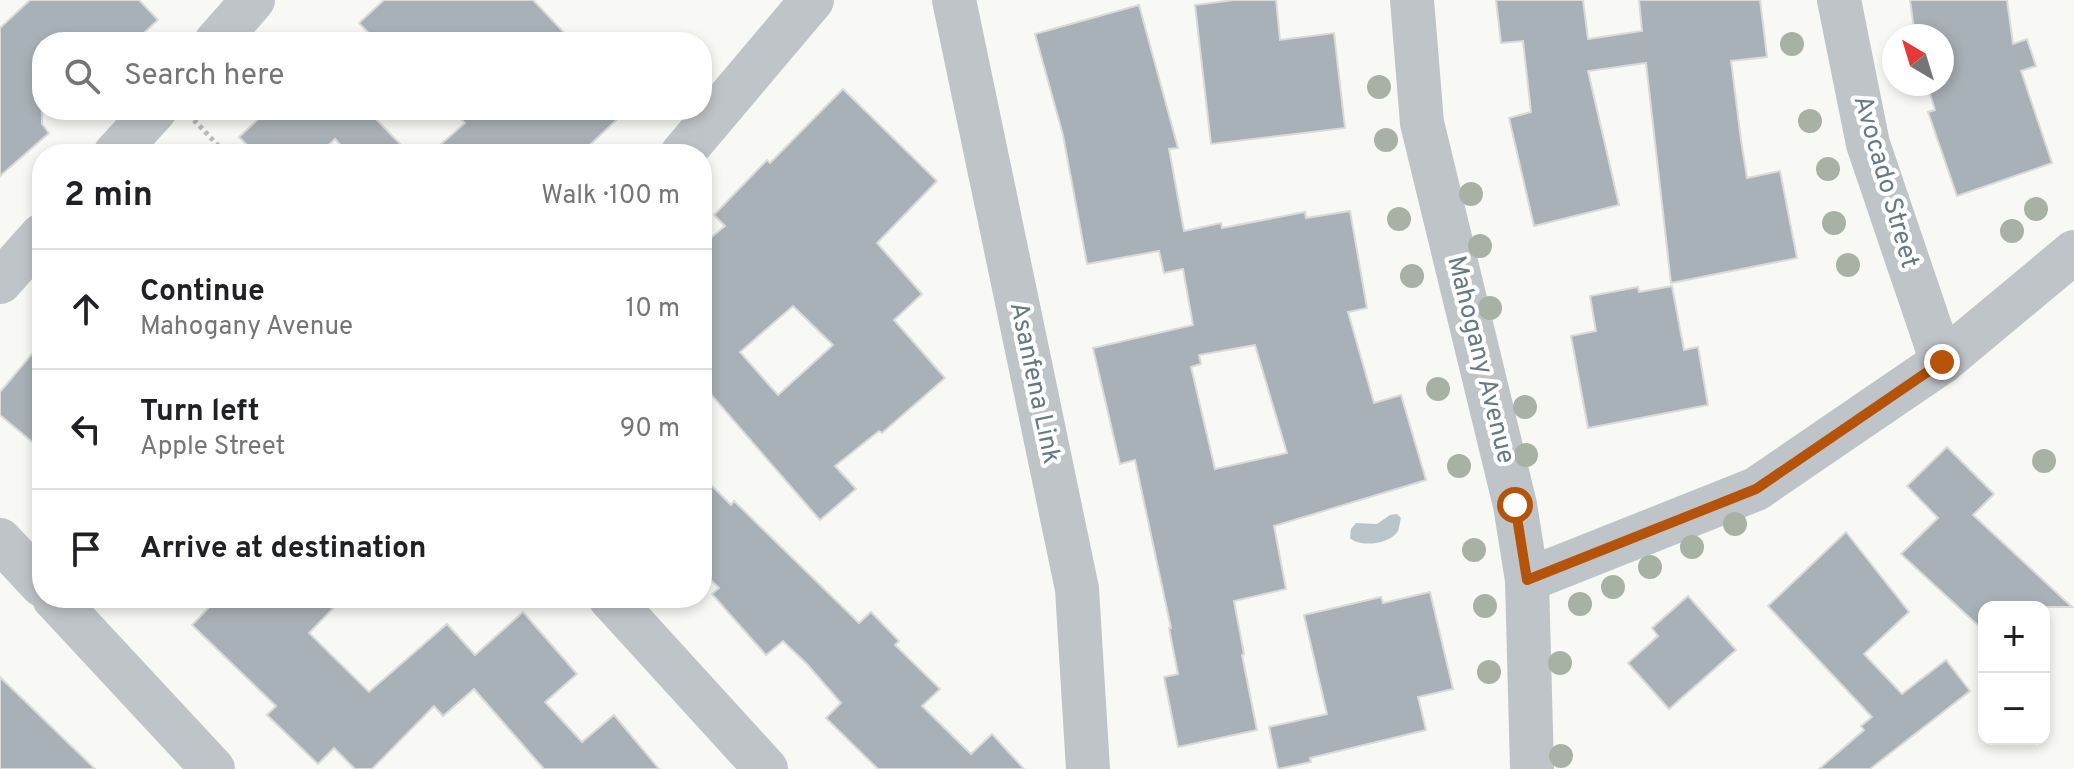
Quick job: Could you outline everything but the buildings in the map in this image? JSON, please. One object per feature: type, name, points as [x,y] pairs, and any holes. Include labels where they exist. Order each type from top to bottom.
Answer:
[{"type":"street","points":[[225,32],[253,0]]},
{"type":"street","points":[[712,118],[812,0]]},
{"type":"street","name":"Asanfena Link","points":[[954,0],[1077,589],[1088,769]]},
{"type":"street","name":"Mahogany Avenue","points":[[1412,0],[1422,123],[1515,505],[1527,580],[1532,769]]},
{"type":"street","name":"Avocado Street","points":[[1839,0],[1868,144],[1942,362]]},
{"type":"street","points":[[124,144],[146,120]]},
{"type":"street","points":[[690,144],[711,120]]},
{"type":"street","points":[[0,282],[32,246]]},
{"type":"street","points":[[1527,580],[1756,489],[1942,362],[2074,252]]},
{"type":"street","points":[[0,540],[32,574]]},
{"type":"street","points":[[63,608],[213,769]]},
{"type":"street","points":[[619,608],[766,769]]},
{"type":"path","points":[[194,120],[216,144]]},
{"type":"shaded area","points":[[1397,514],[1401,518],[1398,530],[1389,539],[1368,544],[1350,538],[1351,529],[1356,523],[1377,524]]},
{"type":"route","points":[[1515,505],[1527,580],[1756,489],[1942,362]]}]
